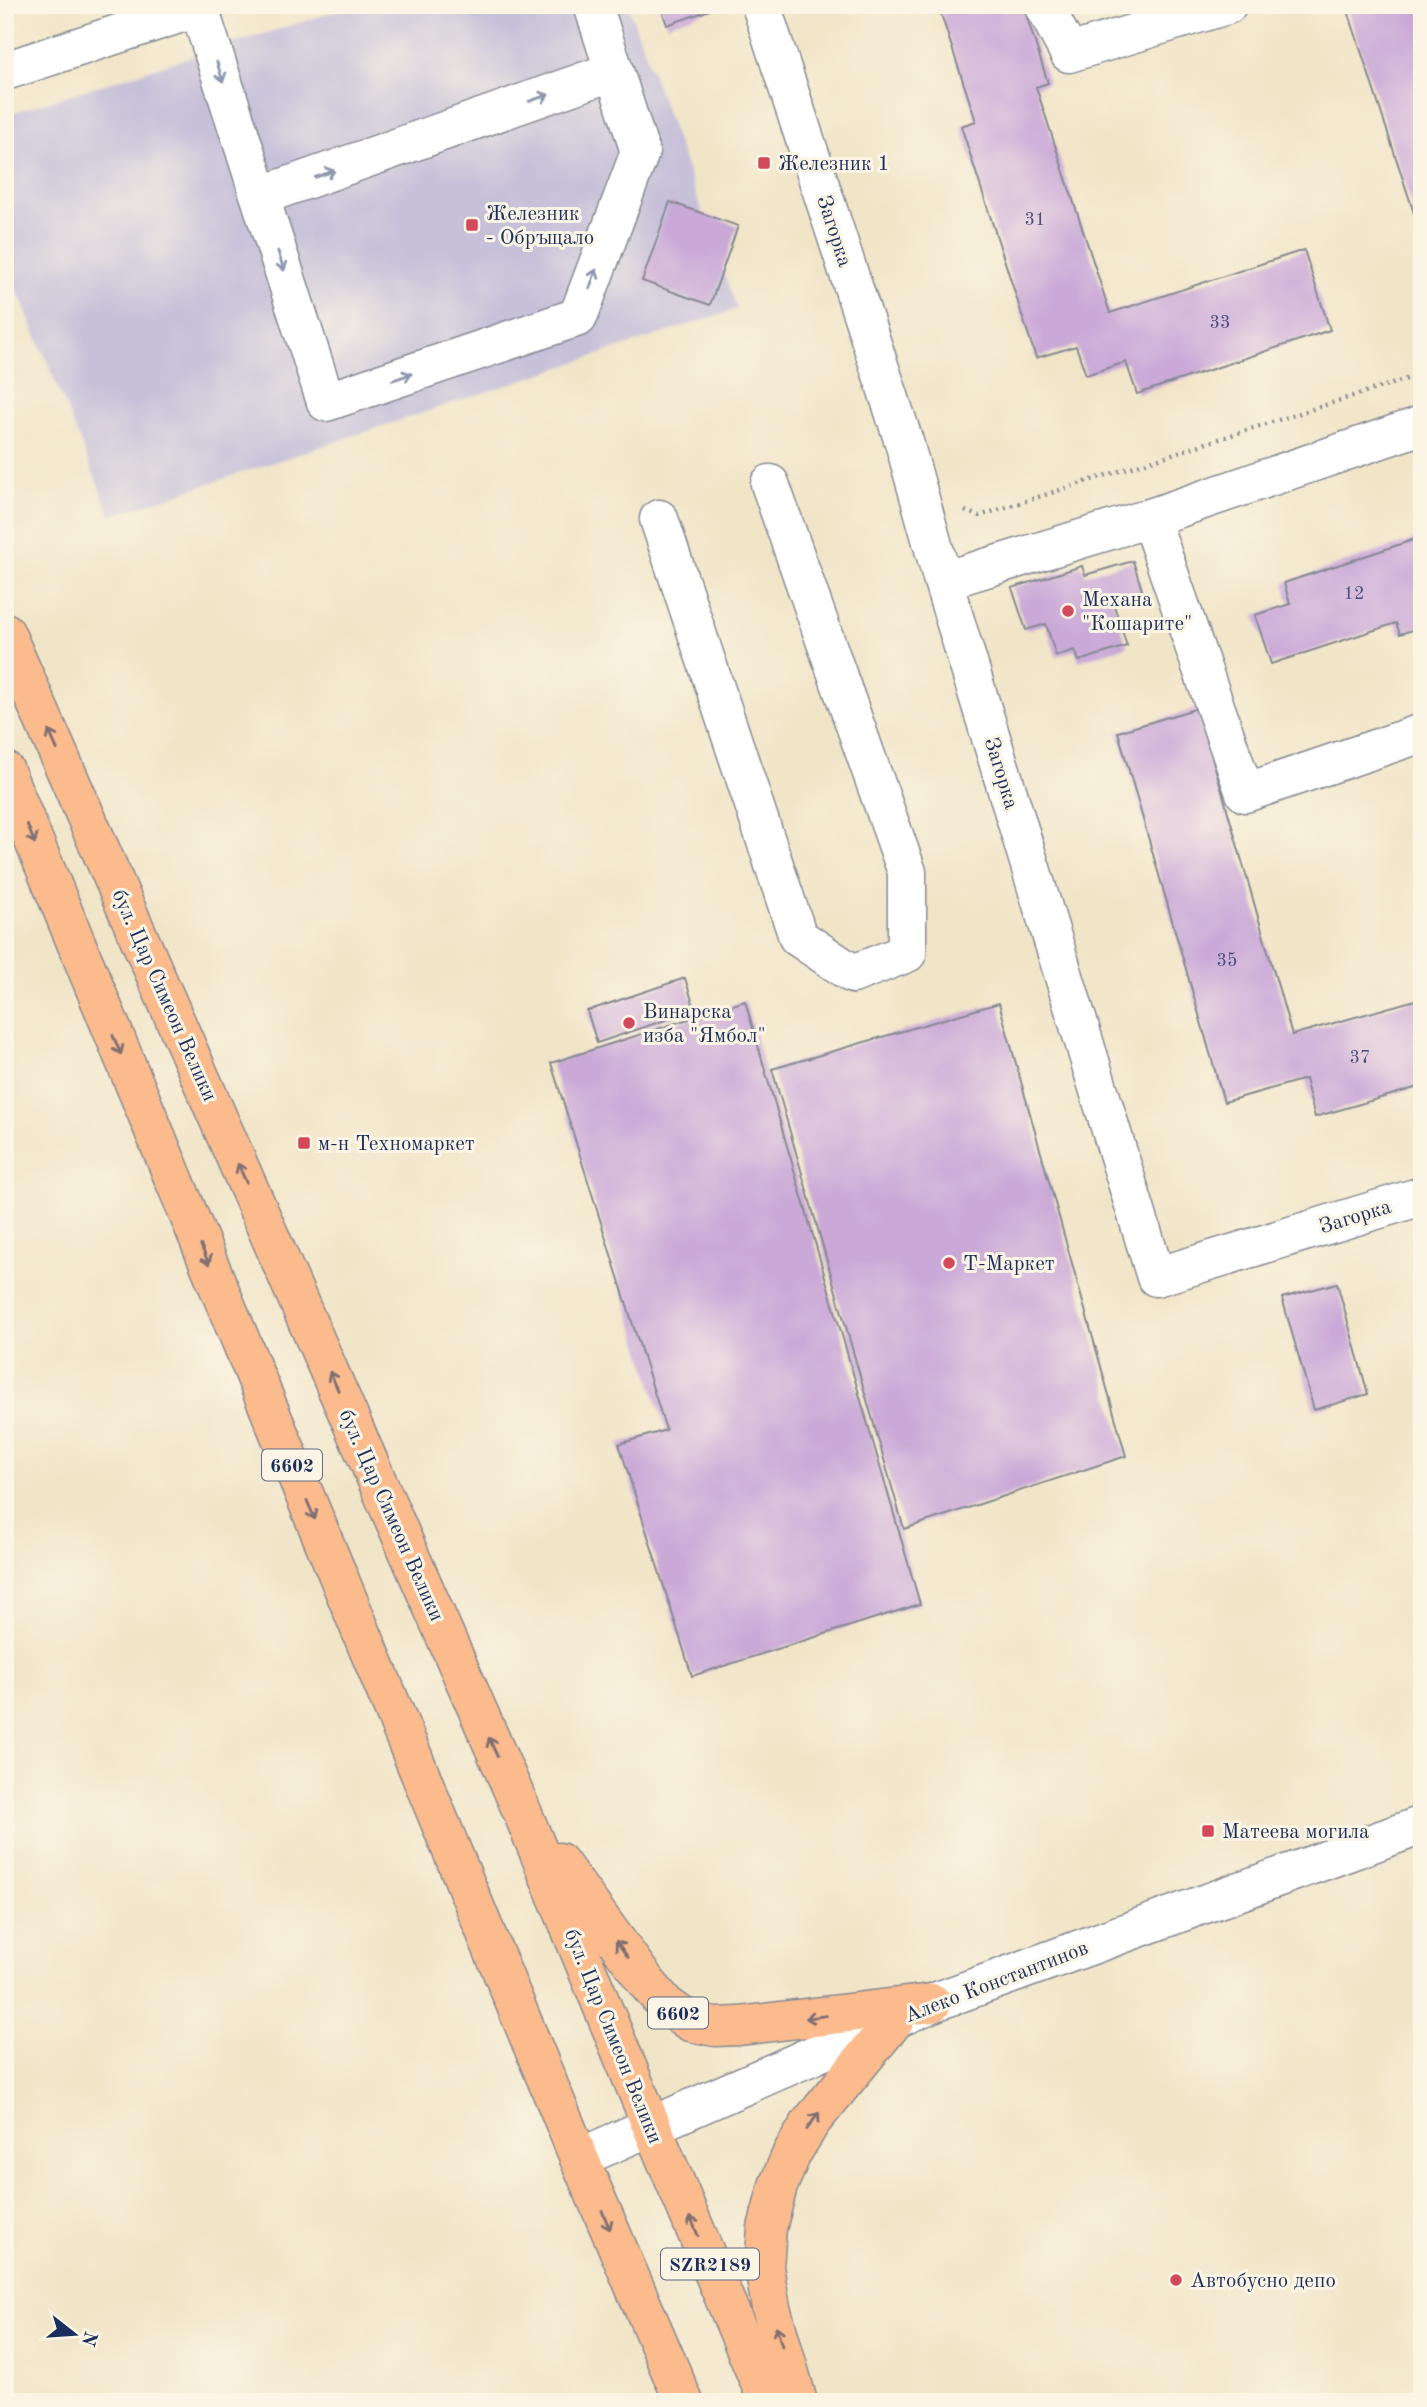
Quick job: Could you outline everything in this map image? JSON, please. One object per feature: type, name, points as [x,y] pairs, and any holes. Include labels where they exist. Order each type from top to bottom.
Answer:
[{"type":"main road","name":"бул. Цар Симеон Велики","points":[[5,632],[521,1809],[768,2402]]},
{"type":"main road","name":"6602","points":[[5,771],[579,2158]]},
{"type":"main road","name":"6602","points":[[521,1809],[647,1983],[666,2005],[690,2022],[715,2028],[932,2003]]},
{"type":"main road","points":[[798,2402],[771,2308],[764,2267],[767,2228],[792,2153],[811,2122],[895,2020]]},
{"type":"main road","name":"SZR2189","points":[[579,2158],[684,2402]]},
{"type":"street","points":[[5,71],[202,6],[326,402],[578,317],[640,152],[593,5]]},
{"type":"street","name":"Загорка","points":[[761,5],[904,442],[943,581],[1156,1277],[1422,1196]]},
{"type":"street","points":[[1044,5],[1069,53],[1227,5]]},
{"type":"street","points":[[260,196],[614,72]]},
{"type":"street","points":[[943,581],[1150,519],[1422,425]]},
{"type":"street","points":[[659,519],[798,937],[853,974],[907,953],[907,872],[769,484]]},
{"type":"street","points":[[1150,519],[1245,793],[1422,733]]},
{"type":"street","name":"Алеко Константинов","points":[[579,2158],[932,2003],[1422,1825]]},
{"type":"path","points":[[953,507],[979,516],[1422,374]]},
{"type":"shaded area","points":[[356,5],[628,5],[737,309],[111,516],[5,261],[5,115]]},
{"type":"building","points":[[660,5],[721,5],[721,6],[667,25]]},
{"type":"building","points":[[938,5],[1023,5],[1048,83],[1036,87],[1110,313],[1304,250],[1330,330],[1137,394],[1126,362],[1086,375],[1076,346],[1036,358],[961,126],[976,121]]},
{"type":"building","points":[[1346,5],[1422,5],[1422,210],[1414,213]]},
{"type":"building","points":[[670,202],[738,226],[710,305],[642,281]]},
{"type":"building","points":[[1422,537],[1422,627],[1400,634],[1396,623],[1271,664],[1255,615],[1290,604],[1284,583]]},
{"type":"building","name":"Механа \"Кошарите\"","points":[[1133,561],[1142,590],[1112,599],[1127,646],[1079,661],[1075,650],[1056,656],[1046,624],[1026,630],[1012,588],[1082,566],[1085,575]]},
{"type":"building","points":[[1198,708],[1292,1035],[1422,998],[1422,1086],[1315,1117],[1305,1079],[1224,1102],[1118,732]]},
{"type":"building","points":[[685,978],[695,1010],[597,1043],[587,1011]]},
{"type":"building","points":[[745,1001],[920,1604],[692,1676],[619,1444],[666,1430],[551,1063]]},
{"type":"building","name":"Т-Маркет","points":[[999,1003],[1126,1456],[904,1529],[772,1069]]},
{"type":"building","points":[[1337,1283],[1368,1394],[1314,1410],[1282,1298]]},
{"type":"place","name":"Железник 1","points":[[764,163]]},
{"type":"place","name":"Железник - Обръщало","points":[[472,225]]},
{"type":"place","name":"Механа \"Кошарите\"","points":[[1068,611]]},
{"type":"place","name":"Винарска изба \"Ямбол\"","points":[[629,1023]]},
{"type":"place","name":"м-н Техномаркет","points":[[304,1143]]},
{"type":"place","name":"Т-Маркет","points":[[949,1263]]},
{"type":"place","name":"Матеева могила","points":[[1208,1831]]},
{"type":"place","name":"Автобусно депо","points":[[1176,2280]]}]
